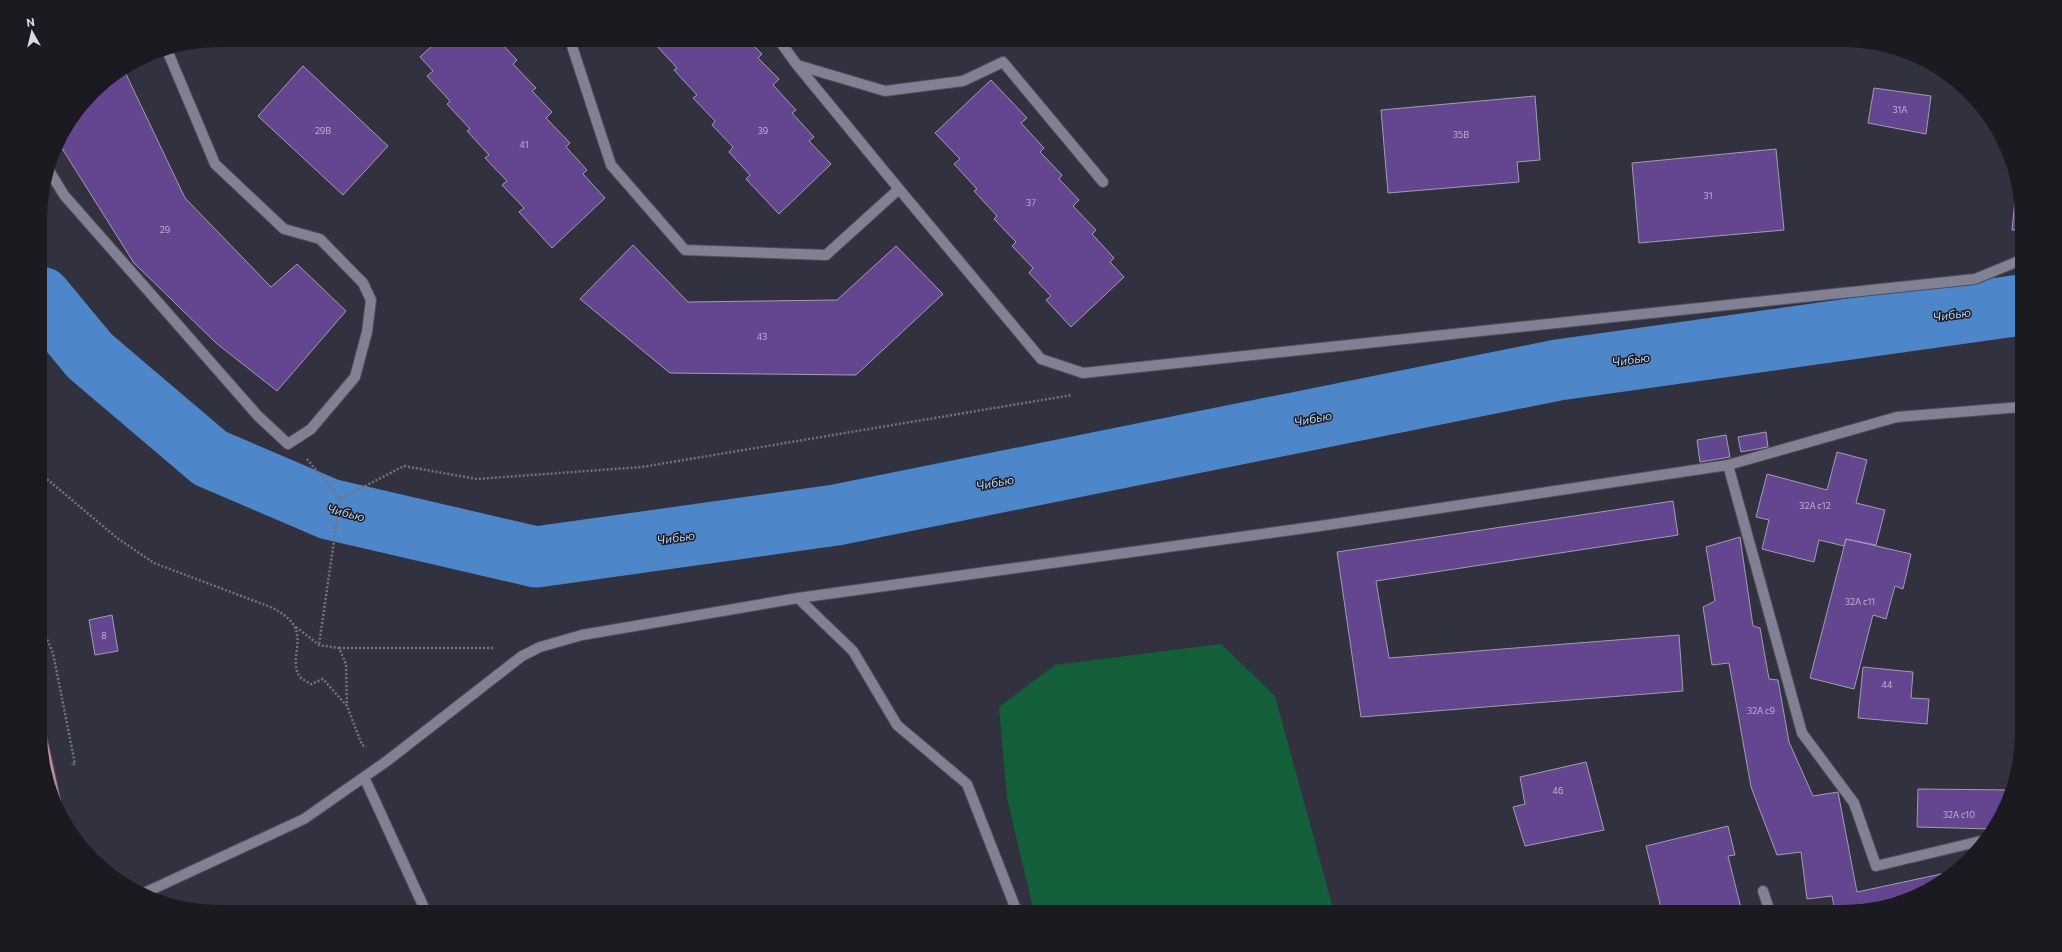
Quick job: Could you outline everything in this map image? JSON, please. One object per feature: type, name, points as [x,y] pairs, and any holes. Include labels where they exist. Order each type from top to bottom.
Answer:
[{"type":"street","points":[[572,47],[611,165],[685,250],[826,255],[899,189]]},
{"type":"street","points":[[784,47],[899,189],[1041,359],[1083,373],[1975,279],[2015,262]]},
{"type":"street","points":[[52,176],[64,195],[74,207],[258,416],[288,444],[311,429],[355,377],[367,332],[371,300],[362,283],[320,239],[284,229],[215,164],[169,54]]},
{"type":"street","points":[[798,65],[885,91],[963,81],[1003,62],[1103,182]]},
{"type":"street","points":[[150,890],[304,818],[387,761],[522,656],[540,647],[582,635],[798,598],[1327,525],[1728,465],[1897,417],[2015,407]]},
{"type":"street","points":[[1728,465],[1802,734],[1854,803],[1876,866],[1976,842]]},
{"type":"street","points":[[798,598],[853,651],[897,725],[967,784],[1014,905]]},
{"type":"street","points":[[364,777],[423,905]]},
{"type":"street","points":[[1763,891],[1768,905]]},
{"type":"path","points":[[340,499],[404,466],[477,479],[642,466],[1074,394]]},
{"type":"path","points":[[288,444],[299,450],[340,499],[319,645]]},
{"type":"path","points":[[47,479],[116,538],[154,563],[273,608],[286,616],[295,626],[319,645],[339,648],[502,648]]},
{"type":"path","points":[[295,626],[298,638],[296,666],[300,677],[311,684],[323,679],[347,706]]},
{"type":"path","points":[[47,639],[53,653],[75,764],[50,766]]},
{"type":"path","points":[[339,648],[346,664],[347,706],[362,745],[387,761]]},
{"type":"green space","points":[[1221,644],[1275,696],[1332,905],[1032,905],[1007,798],[999,707],[1055,665]]},
{"type":"building","points":[[431,47],[505,47],[517,60],[513,64],[536,88],[532,91],[552,112],[546,118],[570,143],[566,147],[587,170],[583,174],[605,198],[552,248],[519,212],[524,208],[502,185],[507,181],[485,158],[489,155],[467,131],[470,129],[447,104],[450,101],[427,76],[433,71],[420,57]]},
{"type":"building","points":[[658,47],[755,47],[762,54],[758,58],[779,79],[773,85],[796,110],[792,113],[814,137],[809,141],[831,164],[779,214],[746,179],[750,175],[729,152],[733,147],[712,125],[715,121],[693,98],[697,95],[674,70],[677,68]]},
{"type":"building","points":[[303,66],[388,146],[343,195],[258,116]]},
{"type":"building","points":[[126,74],[185,198],[271,287],[297,264],[346,311],[277,391],[216,343],[134,263],[62,149],[82,114],[97,97],[114,82]]},
{"type":"building","points":[[991,80],[1027,118],[1021,123],[1044,148],[1040,152],[1062,175],[1059,179],[1079,200],[1073,206],[1096,230],[1092,234],[1114,258],[1110,262],[1124,277],[1071,327],[1046,300],[1051,296],[1029,273],[1033,268],[1012,246],[1016,242],[994,219],[997,216],[974,191],[977,189],[954,164],[960,159],[935,133]]},
{"type":"building","points":[[1874,88],[1931,96],[1926,134],[1868,123]]},
{"type":"building","points":[[1535,96],[1540,160],[1517,162],[1519,182],[1388,193],[1381,110]]},
{"type":"building","points":[[1776,149],[1784,230],[1639,243],[1632,163]]},
{"type":"building","points":[[2015,204],[2015,230],[2012,230]]},
{"type":"building","points":[[633,245],[688,302],[837,300],[896,246],[943,294],[856,375],[670,373],[580,299]]},
{"type":"building","points":[[1766,432],[1768,447],[1741,452],[1738,437]]},
{"type":"building","points":[[1726,435],[1730,457],[1700,462],[1697,440]]},
{"type":"building","points":[[1837,452],[1867,460],[1856,503],[1885,510],[1876,545],[1846,539],[1844,546],[1819,540],[1814,562],[1762,549],[1769,520],[1756,517],[1767,474],[1827,490]]},
{"type":"building","points":[[1673,501],[1678,535],[1376,581],[1389,658],[1679,635],[1683,691],[1361,717],[1337,552]]},
{"type":"building","points":[[1740,537],[1753,626],[1760,628],[1769,679],[1778,680],[1789,742],[1813,796],[1838,792],[1857,892],[1942,874],[1909,892],[1877,902],[1855,905],[1834,905],[1832,896],[1807,899],[1801,852],[1777,855],[1751,787],[1729,663],[1712,665],[1703,607],[1715,601],[1706,547]]},
{"type":"building","points":[[1846,539],[1911,554],[1903,589],[1895,586],[1886,619],[1873,615],[1854,689],[1810,678]]},
{"type":"building","points":[[112,615],[118,651],[95,655],[89,620]]},
{"type":"building","points":[[1863,667],[1913,672],[1911,698],[1929,699],[1927,724],[1858,718]]},
{"type":"building","points":[[1586,762],[1604,830],[1525,846],[1513,807],[1525,804],[1520,777]]},
{"type":"building","points":[[1918,789],[2006,790],[1986,829],[1917,827]]},
{"type":"building","points":[[1728,826],[1735,855],[1728,856],[1740,905],[1660,905],[1646,846]]},
{"type":"waterway","name":"Чибью","points":[[47,304],[90,356],[210,458],[329,509],[536,557],[836,515],[1558,370],[2015,306]]}]
